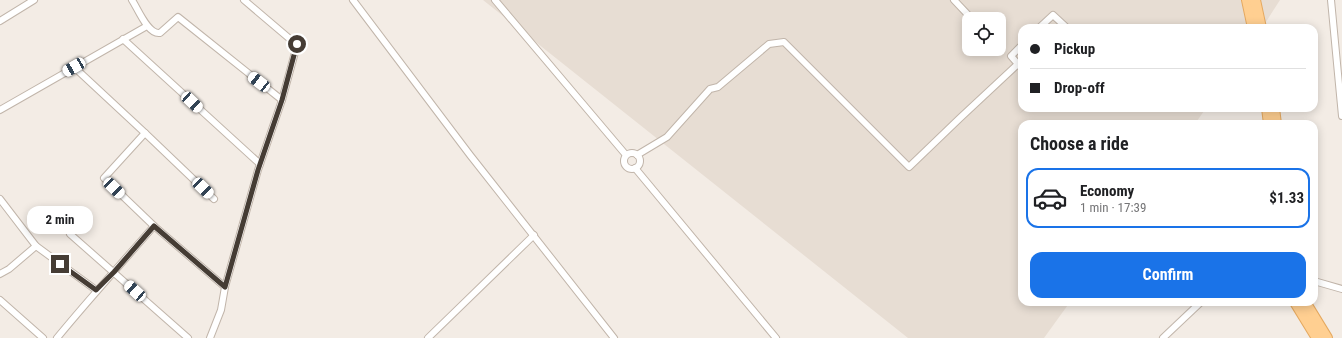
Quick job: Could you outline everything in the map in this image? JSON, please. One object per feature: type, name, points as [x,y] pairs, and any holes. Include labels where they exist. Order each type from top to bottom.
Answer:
[{"type":"main road","points":[[1247,0],[1252,24]]},
{"type":"main road","points":[[1255,0],[1260,24]]},
{"type":"main road","points":[[1298,306],[1318,338]]},
{"type":"main road","points":[[1307,306],[1327,338]]},
{"type":"street","points":[[0,22],[34,0]]},
{"type":"street","points":[[132,0],[152,32],[156,34],[160,33],[178,17],[282,100]]},
{"type":"street","points":[[210,338],[221,310],[225,287],[260,164],[282,100],[297,44],[245,0]]},
{"type":"street","points":[[353,0],[470,154],[614,338]]},
{"type":"street","points":[[495,0],[626,155]]},
{"type":"street","points":[[954,0],[965,12]]},
{"type":"street","points":[[1331,0],[1342,116]]},
{"type":"street","points":[[1044,24],[1053,15],[1063,24]]},
{"type":"street","points":[[0,110],[147,26]]},
{"type":"street","points":[[124,39],[260,164]]},
{"type":"street","points":[[626,155],[633,153],[637,155],[667,137],[710,89],[718,87],[769,44],[784,42],[909,167],[1018,64],[1011,56],[1018,49]]},
{"type":"street","points":[[74,67],[214,200]]},
{"type":"street","points":[[145,133],[104,178],[154,226],[225,287]]},
{"type":"street","points":[[626,155],[623,162],[630,169],[635,168],[640,162],[637,155]]},
{"type":"street","points":[[635,168],[776,338]]},
{"type":"street","points":[[0,199],[36,246],[96,290]]},
{"type":"street","points":[[57,338],[96,290],[114,272],[154,226]]},
{"type":"street","points":[[70,234],[188,338]]},
{"type":"street","points":[[428,338],[534,235]]},
{"type":"street","points":[[0,274],[9,269],[36,246]]},
{"type":"street","points":[[1318,282],[1342,289]]},
{"type":"street","points":[[0,300],[43,338]]},
{"type":"street","points":[[1163,338],[1197,306]]},
{"type":"shaded area","points":[[483,0],[1280,0],[1265,24],[1018,24],[1018,112],[1203,112],[1198,120],[1018,120],[1018,306],[1067,306],[1044,338],[908,338]]},
{"type":"route","points":[[60,264],[96,290],[114,272],[154,226],[225,287],[258,170],[282,100],[297,44]]}]
